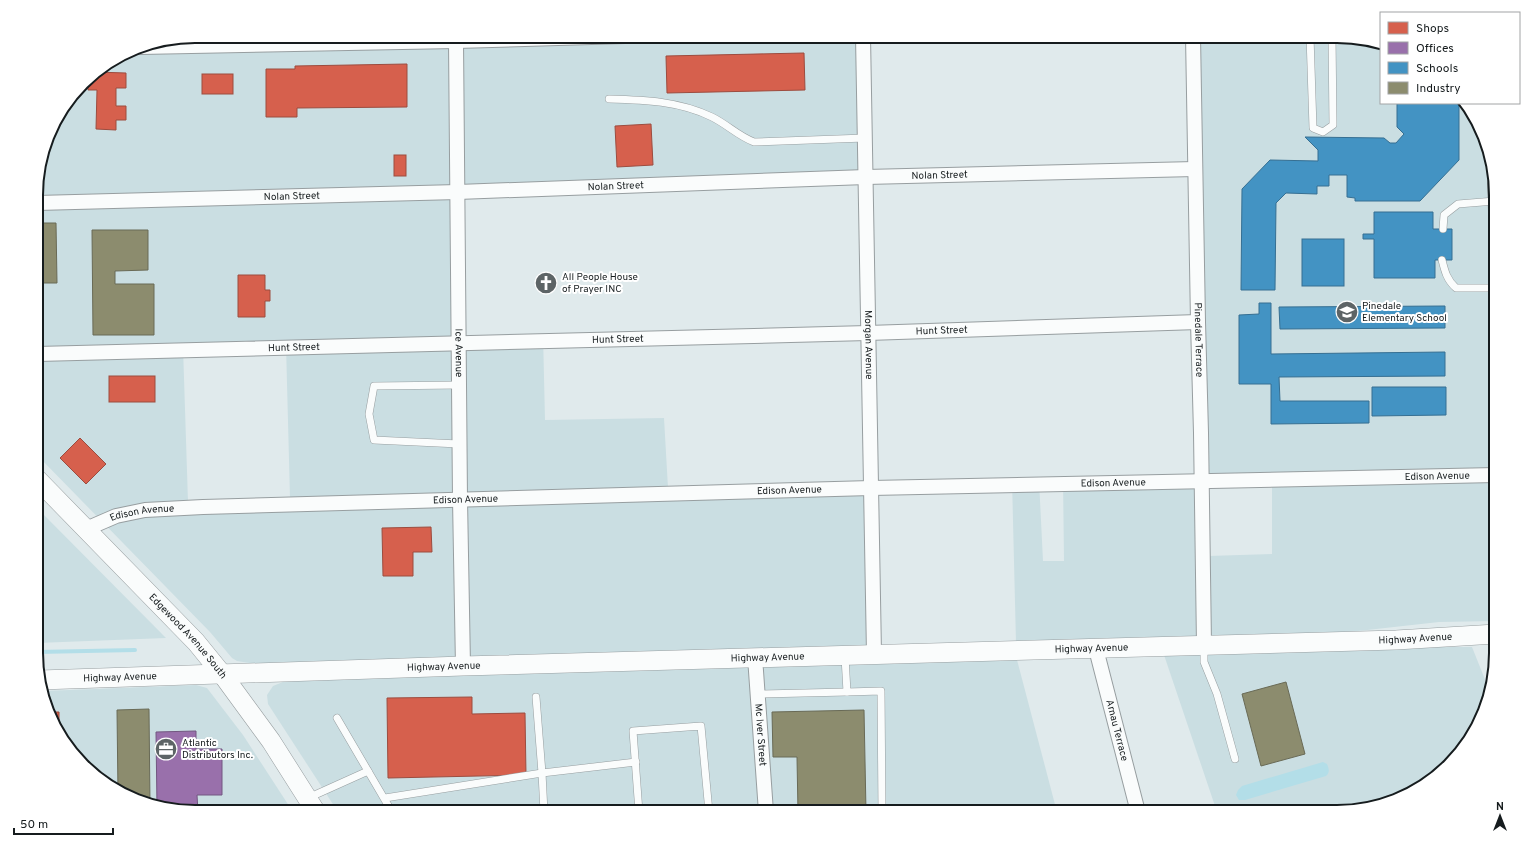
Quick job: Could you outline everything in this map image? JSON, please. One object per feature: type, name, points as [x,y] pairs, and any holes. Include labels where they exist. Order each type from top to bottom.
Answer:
[{"type":"street","points":[[163,47],[351,43]]},
{"type":"street","name":"Ice Avenue","points":[[456,43],[459,444],[463,666]]},
{"type":"street","name":"Morgan Avenue","points":[[864,43],[874,654]]},
{"type":"street","name":"Pinedale Terrace","points":[[1193,43],[1204,645]]},
{"type":"street","name":"Nolan Street","points":[[43,204],[458,192],[866,177],[1195,169]]},
{"type":"street","name":"Hunt Street","points":[[43,354],[868,333],[1198,322]]},
{"type":"street","name":"Edison Avenue","points":[[86,529],[116,516],[145,510],[204,507],[871,488],[1489,475]]},
{"type":"street","name":"Edgewood Avenue South","points":[[43,485],[196,642],[222,674],[271,741],[312,805]]},
{"type":"street","name":"Highway Avenue","points":[[46,680],[755,657],[1396,640],[1489,634]]},
{"type":"street","name":"Arnau Terrace","points":[[1096,649],[1136,805]]},
{"type":"street","name":"Mc Iver Street","points":[[755,657],[765,805]]},
{"type":"lane","points":[[1310,43],[1313,128],[1323,132],[1333,124],[1332,43]]},
{"type":"lane","points":[[609,99],[651,100],[693,109],[713,118],[742,138],[754,142],[865,138]]},
{"type":"lane","points":[[1443,229],[1444,215],[1458,204],[1489,202]]},
{"type":"lane","points":[[1442,260],[1445,274],[1449,282],[1456,288],[1489,288]]},
{"type":"lane","points":[[459,384],[374,386],[369,414],[374,440],[459,444]]},
{"type":"lane","points":[[1204,645],[1204,662],[1217,694],[1235,759]]},
{"type":"lane","points":[[845,655],[847,692]]},
{"type":"lane","points":[[757,694],[881,692],[882,805]]},
{"type":"lane","points":[[536,696],[544,805]]},
{"type":"lane","points":[[337,718],[388,805]]},
{"type":"lane","points":[[639,805],[633,731],[701,726],[708,805]]},
{"type":"lane","points":[[385,798],[542,773],[636,762]]},
{"type":"lane","points":[[312,805],[368,771]]},
{"type":"shaded area","points":[[185,43],[856,43],[860,170],[463,186],[465,336],[543,334],[545,420],[664,418],[668,488],[864,484],[867,648],[255,664],[237,661],[232,658],[210,632],[43,461],[44,176],[51,146],[63,119],[74,103],[95,81],[119,63],[146,51]],"holes":[[[286,345],[290,498],[188,502],[183,347]]]},
{"type":"shaded area","name":"Pinedale Elementary School","points":[[1198,43],[1347,43],[1376,48],[1380,49],[1380,104],[1459,104],[1469,119],[1481,146],[1489,185],[1489,621],[1439,622],[1349,632],[1016,643],[1012,480],[1039,480],[1043,561],[1064,561],[1063,478],[1207,475]],"holes":[[[1272,474],[1272,554],[1208,556],[1207,475]]]},
{"type":"shaded area","points":[[43,514],[166,638],[43,643]]},
{"type":"shaded area","points":[[1472,647],[1486,682],[1481,702],[1469,729],[1458,745],[1437,767],[1413,785],[1376,800],[1342,805],[1215,805],[1163,652]]},
{"type":"shaded area","points":[[1016,656],[1055,805],[333,805],[268,704],[267,695],[273,686],[288,680]]},
{"type":"shaded area","points":[[196,685],[207,688],[243,735],[288,805],[176,804],[146,797],[119,785],[95,767],[74,745],[63,729],[48,691]]},
{"type":"water","points":[[1323,762],[1327,764],[1329,769],[1326,776],[1245,800],[1239,800],[1236,795],[1242,786]]},
{"type":"building: Shops","points":[[804,53],[805,90],[667,93],[666,56]]},
{"type":"building: Shops","points":[[407,64],[407,107],[297,108],[297,117],[266,117],[266,69],[295,69],[295,66]]},
{"type":"building: Shops","points":[[106,72],[126,73],[126,88],[116,88],[116,106],[126,106],[126,120],[116,120],[116,130],[96,129],[97,90],[88,90],[88,88]]},
{"type":"building: Shops","points":[[202,74],[233,74],[233,94],[202,94]]},
{"type":"building: Shops","points":[[651,124],[653,165],[617,167],[615,126]]},
{"type":"building: Shops","points":[[394,155],[406,155],[406,176],[394,176]]},
{"type":"building: Shops","points":[[238,275],[265,275],[265,290],[270,290],[270,301],[265,301],[265,317],[238,317]]},
{"type":"building: Shops","points":[[109,376],[155,376],[155,402],[109,402]]},
{"type":"building: Shops","points":[[80,438],[106,464],[86,484],[60,458]]},
{"type":"building: Shops","points":[[431,527],[432,552],[413,552],[413,576],[383,576],[382,528]]},
{"type":"building: Shops","points":[[472,697],[472,714],[525,713],[526,775],[388,778],[387,698]]},
{"type":"building: Shops","points":[[55,712],[59,712],[59,720]]},
{"type":"building: Offices","points":[[196,731],[196,749],[222,749],[222,795],[197,795],[198,805],[176,804],[157,800],[156,732]]},
{"type":"building: Schools","points":[[1397,104],[1459,104],[1459,160],[1420,201],[1355,201],[1355,198],[1347,197],[1347,175],[1329,175],[1329,186],[1317,186],[1317,194],[1286,193],[1276,203],[1275,290],[1241,290],[1242,189],[1270,160],[1318,161],[1318,150],[1305,137],[1384,138],[1390,143],[1396,143],[1404,134],[1397,127]]},
{"type":"building: Schools","points":[[1374,212],[1433,212],[1433,229],[1452,229],[1452,260],[1435,260],[1435,278],[1374,278],[1374,239],[1363,239],[1363,234],[1374,234]]},
{"type":"building: Schools","points":[[1302,239],[1344,239],[1344,286],[1302,286]]},
{"type":"building: Schools","points":[[1259,303],[1271,303],[1271,354],[1445,352],[1445,376],[1279,377],[1280,401],[1369,401],[1369,423],[1271,424],[1271,384],[1239,384],[1239,315],[1259,314]]},
{"type":"building: Schools","points":[[1445,306],[1445,328],[1280,329],[1279,307]]},
{"type":"building: Schools","points":[[1372,387],[1446,387],[1446,415],[1372,416]]},
{"type":"building: Industry","points":[[43,223],[56,223],[57,283],[43,283]]},
{"type":"building: Industry","points":[[92,230],[148,230],[148,270],[115,271],[115,284],[154,284],[154,335],[93,335]]},
{"type":"building: Industry","points":[[1286,682],[1305,754],[1261,766],[1242,694]]},
{"type":"building: Industry","points":[[149,709],[150,798],[118,784],[117,710]]},
{"type":"building: Industry","points":[[864,710],[866,805],[798,805],[797,757],[773,757],[772,712]]},
{"type":"waterway","points":[[43,652],[135,650]]},
{"type":"place","name":"All People House of Prayer INC","points":[[546,283]]},
{"type":"place","name":"Pinedale Elementary School","points":[[1347,312]]},
{"type":"place","name":"Atlantic Distributors Inc.","points":[[166,749]]}]
